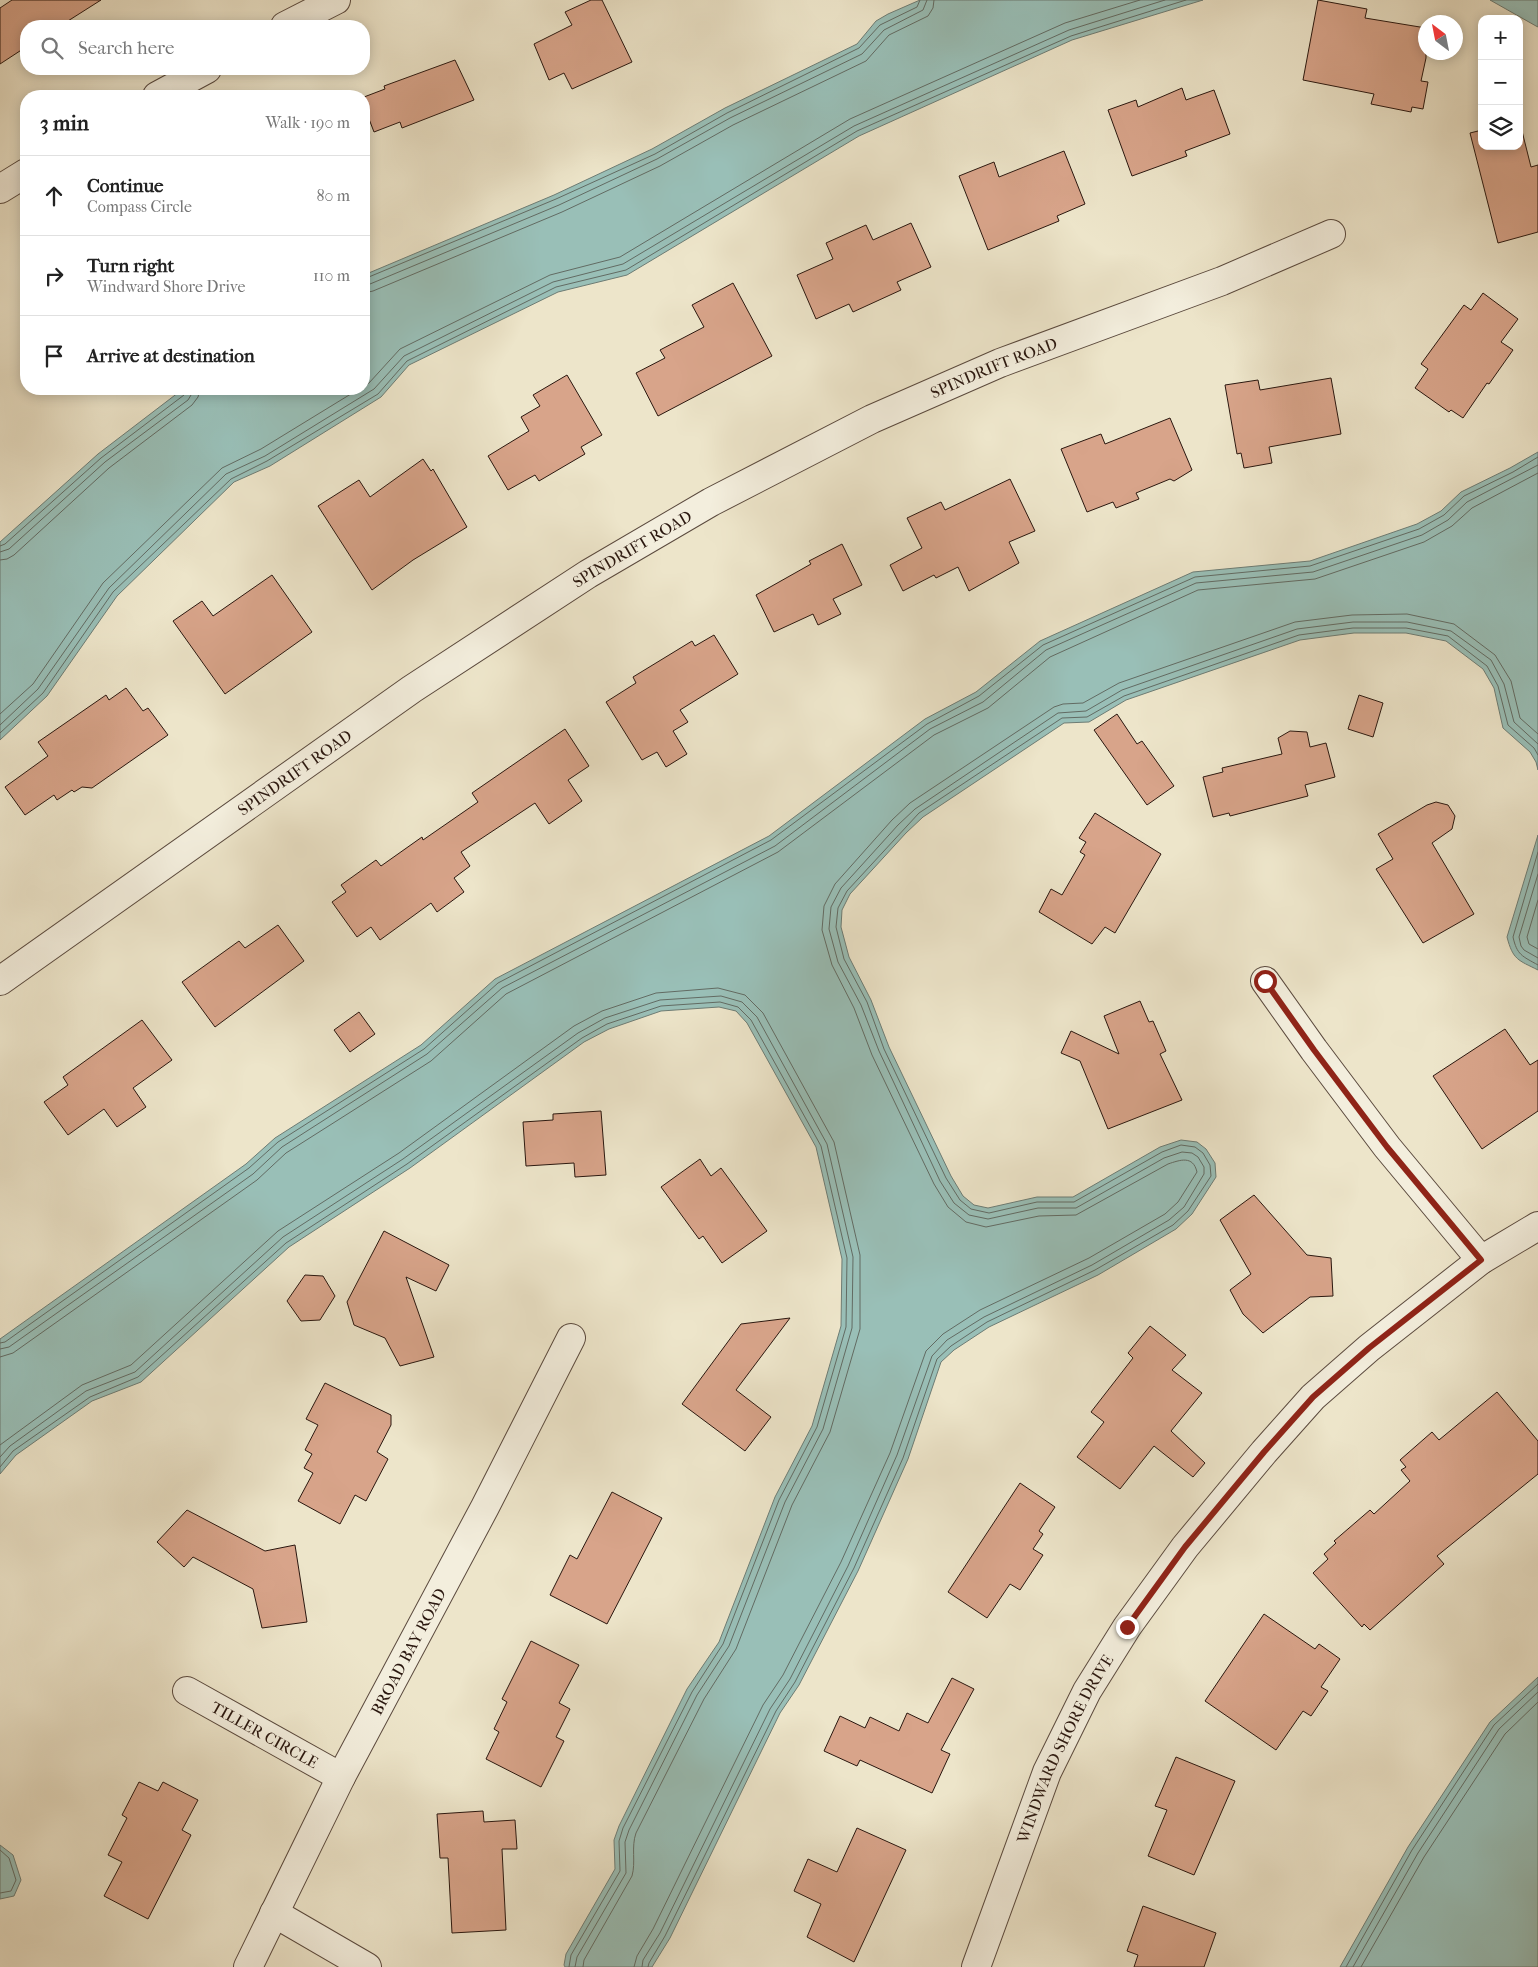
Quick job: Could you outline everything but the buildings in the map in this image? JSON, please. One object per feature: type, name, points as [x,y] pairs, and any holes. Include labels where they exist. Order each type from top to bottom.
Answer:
[{"type":"street","points":[[297,20],[336,0]]},
{"type":"street","points":[[168,90],[195,75]]},
{"type":"street","points":[[0,189],[20,177]]},
{"type":"street","name":"SPINDRIFT ROAD","points":[[0,981],[412,690],[588,574],[711,502],[872,419],[1000,363],[1222,281],[1331,234]]},
{"type":"street","points":[[1265,981],[1387,1147],[1481,1260]]},
{"type":"street","name":"WINDWARD SHORE DRIVE","points":[[976,1967],[1047,1772],[1087,1691],[1127,1627],[1185,1547],[1264,1452],[1313,1397],[1369,1348],[1481,1260],[1538,1226]]},
{"type":"street","name":"BROAD BAY ROAD","points":[[248,1967],[341,1777],[486,1506],[570,1338]]},
{"type":"street","name":"TILLER CIRCLE","points":[[187,1691],[341,1777]]},
{"type":"street","points":[[274,1913],[367,1967]]},
{"type":"water","points":[[920,0],[1203,0],[1072,40],[859,136],[627,275],[558,292],[409,365],[381,397],[270,466],[234,482],[117,596],[47,696],[0,740],[0,542],[98,454],[175,395],[370,395],[370,272],[554,195],[652,149],[725,108],[857,44],[876,21]]},
{"type":"water","points":[[1490,0],[1538,0],[1538,27],[1523,19],[1523,15],[1517,15]]},
{"type":"water","points":[[1538,452],[1538,770],[1530,752],[1503,728],[1494,688],[1483,669],[1446,641],[1406,633],[1354,633],[1300,640],[1126,700],[1089,722],[1064,723],[923,817],[850,894],[842,910],[841,927],[849,957],[871,1000],[889,1047],[951,1176],[963,1196],[974,1205],[988,1208],[1037,1197],[1073,1197],[1160,1147],[1181,1140],[1197,1142],[1206,1149],[1215,1163],[1216,1177],[1192,1214],[1176,1229],[1098,1275],[989,1327],[954,1350],[941,1362],[908,1459],[858,1571],[799,1685],[780,1713],[670,1938],[652,1967],[565,1967],[564,1965],[566,1954],[615,1869],[614,1840],[619,1826],[687,1689],[719,1642],[775,1497],[812,1426],[841,1326],[842,1259],[816,1147],[747,1023],[736,1011],[719,1007],[661,1011],[609,1029],[584,1042],[410,1168],[289,1247],[141,1382],[92,1401],[16,1455],[0,1474],[0,1339],[246,1164],[275,1138],[421,1045],[495,979],[769,836],[925,719],[976,692],[1040,641],[1193,572],[1310,561],[1417,524],[1441,511],[1461,492]]},
{"type":"water","points":[[1538,835],[1538,970],[1514,955],[1507,937]]},
{"type":"water","points":[[1538,1677],[1538,1967],[1340,1967],[1408,1847],[1490,1722]]},
{"type":"water","points":[[0,1845],[13,1855],[21,1880],[14,1896],[0,1899]]},
{"type":"route","points":[[1127,1627],[1185,1547],[1264,1452],[1313,1397],[1369,1348],[1481,1260],[1387,1147],[1265,981]]}]
